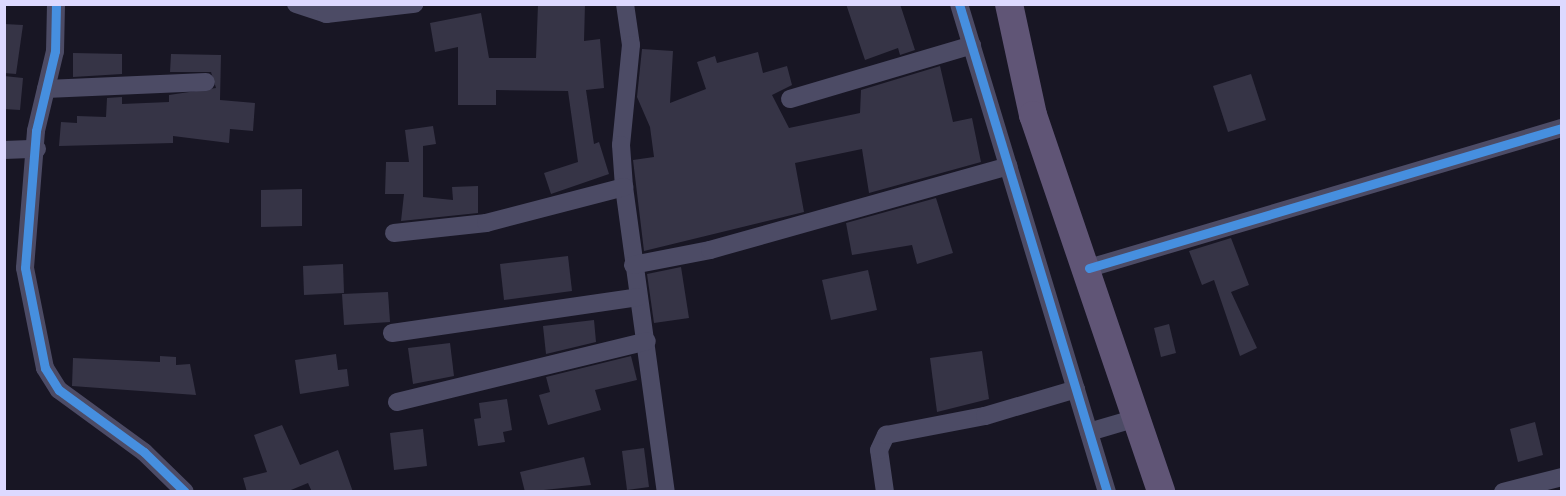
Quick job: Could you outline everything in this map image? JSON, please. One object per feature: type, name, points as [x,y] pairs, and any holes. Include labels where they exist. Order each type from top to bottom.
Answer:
[{"type":"main road","points":[[1009,4],[1033,115],[1089,268],[1161,492]]},
{"type":"street","points":[[57,4],[56,51],[46,89],[37,148],[25,268],[45,368],[59,390],[144,452],[185,492]]},
{"type":"street","points":[[296,4],[326,14],[414,4]]},
{"type":"street","points":[[625,4],[630,45],[621,145],[624,188],[633,265],[647,341],[666,492]]},
{"type":"street","points":[[959,4],[1107,492]]},
{"type":"street","points":[[790,99],[972,45]]},
{"type":"street","points":[[46,89],[206,82]]},
{"type":"street","points":[[1089,268],[1562,128]]},
{"type":"street","points":[[4,150],[37,148]]},
{"type":"street","points":[[633,265],[710,250],[1008,166]]},
{"type":"street","points":[[394,233],[486,223],[624,188]]},
{"type":"street","points":[[392,333],[638,297]]},
{"type":"street","points":[[397,402],[647,341]]},
{"type":"street","points":[[885,492],[879,450],[886,435],[985,416],[1076,389]]},
{"type":"street","points":[[1089,432],[1137,418]]},
{"type":"street","points":[[1503,492],[1562,477]]},
{"type":"building","points":[[538,4],[585,4],[584,41],[600,39],[604,88],[586,90],[594,144],[599,142],[609,174],[551,194],[544,173],[578,162],[568,91],[496,90],[496,105],[458,105],[458,47],[435,52],[430,23],[481,13],[489,58],[536,58]]},
{"type":"building","points":[[846,4],[900,4],[915,50],[900,55],[898,48],[865,60]]},
{"type":"building","points":[[4,24],[23,25],[16,74],[4,73]]},
{"type":"building","points":[[642,49],[673,51],[670,103],[706,89],[697,62],[715,56],[717,63],[758,52],[763,73],[787,66],[792,85],[772,95],[789,128],[860,113],[861,90],[940,66],[953,122],[972,118],[981,162],[869,193],[862,149],[795,163],[804,212],[644,251],[633,160],[654,157],[650,127],[637,97]]},
{"type":"building","points":[[73,53],[122,54],[122,74],[73,77]]},
{"type":"building","points":[[171,54],[221,55],[220,100],[255,103],[253,131],[230,129],[229,143],[173,136],[173,143],[59,146],[61,122],[77,123],[77,116],[106,117],[107,98],[122,97],[122,104],[169,102],[169,95],[216,88],[211,72],[170,72]]},
{"type":"building","points":[[1251,74],[1266,120],[1228,132],[1213,86]]},
{"type":"building","points":[[4,76],[23,78],[20,110],[4,109]]},
{"type":"building","points":[[433,126],[436,144],[423,146],[423,197],[453,200],[452,187],[478,186],[478,213],[401,221],[404,194],[385,194],[386,162],[409,162],[405,130]]},
{"type":"building","points":[[302,189],[302,226],[261,227],[261,190]]},
{"type":"building","points":[[936,198],[953,253],[917,264],[912,245],[852,255],[846,223]]},
{"type":"building","points":[[1231,238],[1249,285],[1231,292],[1257,348],[1240,356],[1214,280],[1202,285],[1189,251]]},
{"type":"building","points":[[568,256],[572,291],[504,300],[500,264]]},
{"type":"building","points":[[343,264],[344,293],[304,295],[303,266]]},
{"type":"building","points":[[681,267],[689,318],[654,323],[647,274]]},
{"type":"building","points":[[868,270],[877,310],[831,320],[822,280]]},
{"type":"building","points":[[388,292],[390,322],[344,325],[342,294]]},
{"type":"building","points":[[594,320],[596,342],[546,354],[543,326]]},
{"type":"building","points":[[1169,324],[1176,353],[1161,357],[1154,328]]},
{"type":"building","points":[[450,343],[454,376],[413,384],[408,348]]},
{"type":"building","points":[[982,351],[989,399],[937,412],[930,358]]},
{"type":"building","points":[[336,354],[338,370],[347,369],[349,386],[300,394],[295,360]]},
{"type":"building","points":[[160,356],[176,357],[176,365],[190,364],[196,395],[72,386],[73,358],[160,362]]},
{"type":"building","points":[[631,356],[637,380],[595,390],[601,410],[548,425],[539,395],[550,392],[546,377]]},
{"type":"building","points":[[507,399],[512,430],[503,432],[505,442],[478,446],[474,419],[481,418],[479,403]]},
{"type":"building","points":[[1535,422],[1543,455],[1518,462],[1510,429]]},
{"type":"building","points":[[282,425],[300,465],[338,450],[353,492],[312,492],[308,483],[286,492],[247,492],[243,478],[267,472],[254,435]]},
{"type":"building","points":[[423,429],[427,466],[394,470],[390,433]]},
{"type":"building","points":[[644,448],[649,487],[627,490],[622,451]]},
{"type":"building","points":[[584,457],[591,485],[525,492],[520,472]]},
{"type":"cycle path","points":[[56,4],[55,51],[36,131],[25,268],[45,368],[59,390],[144,452],[185,492]]},
{"type":"cycle path","points":[[959,4],[1107,492]]},
{"type":"cycle path","points":[[1089,268],[1562,128]]}]
